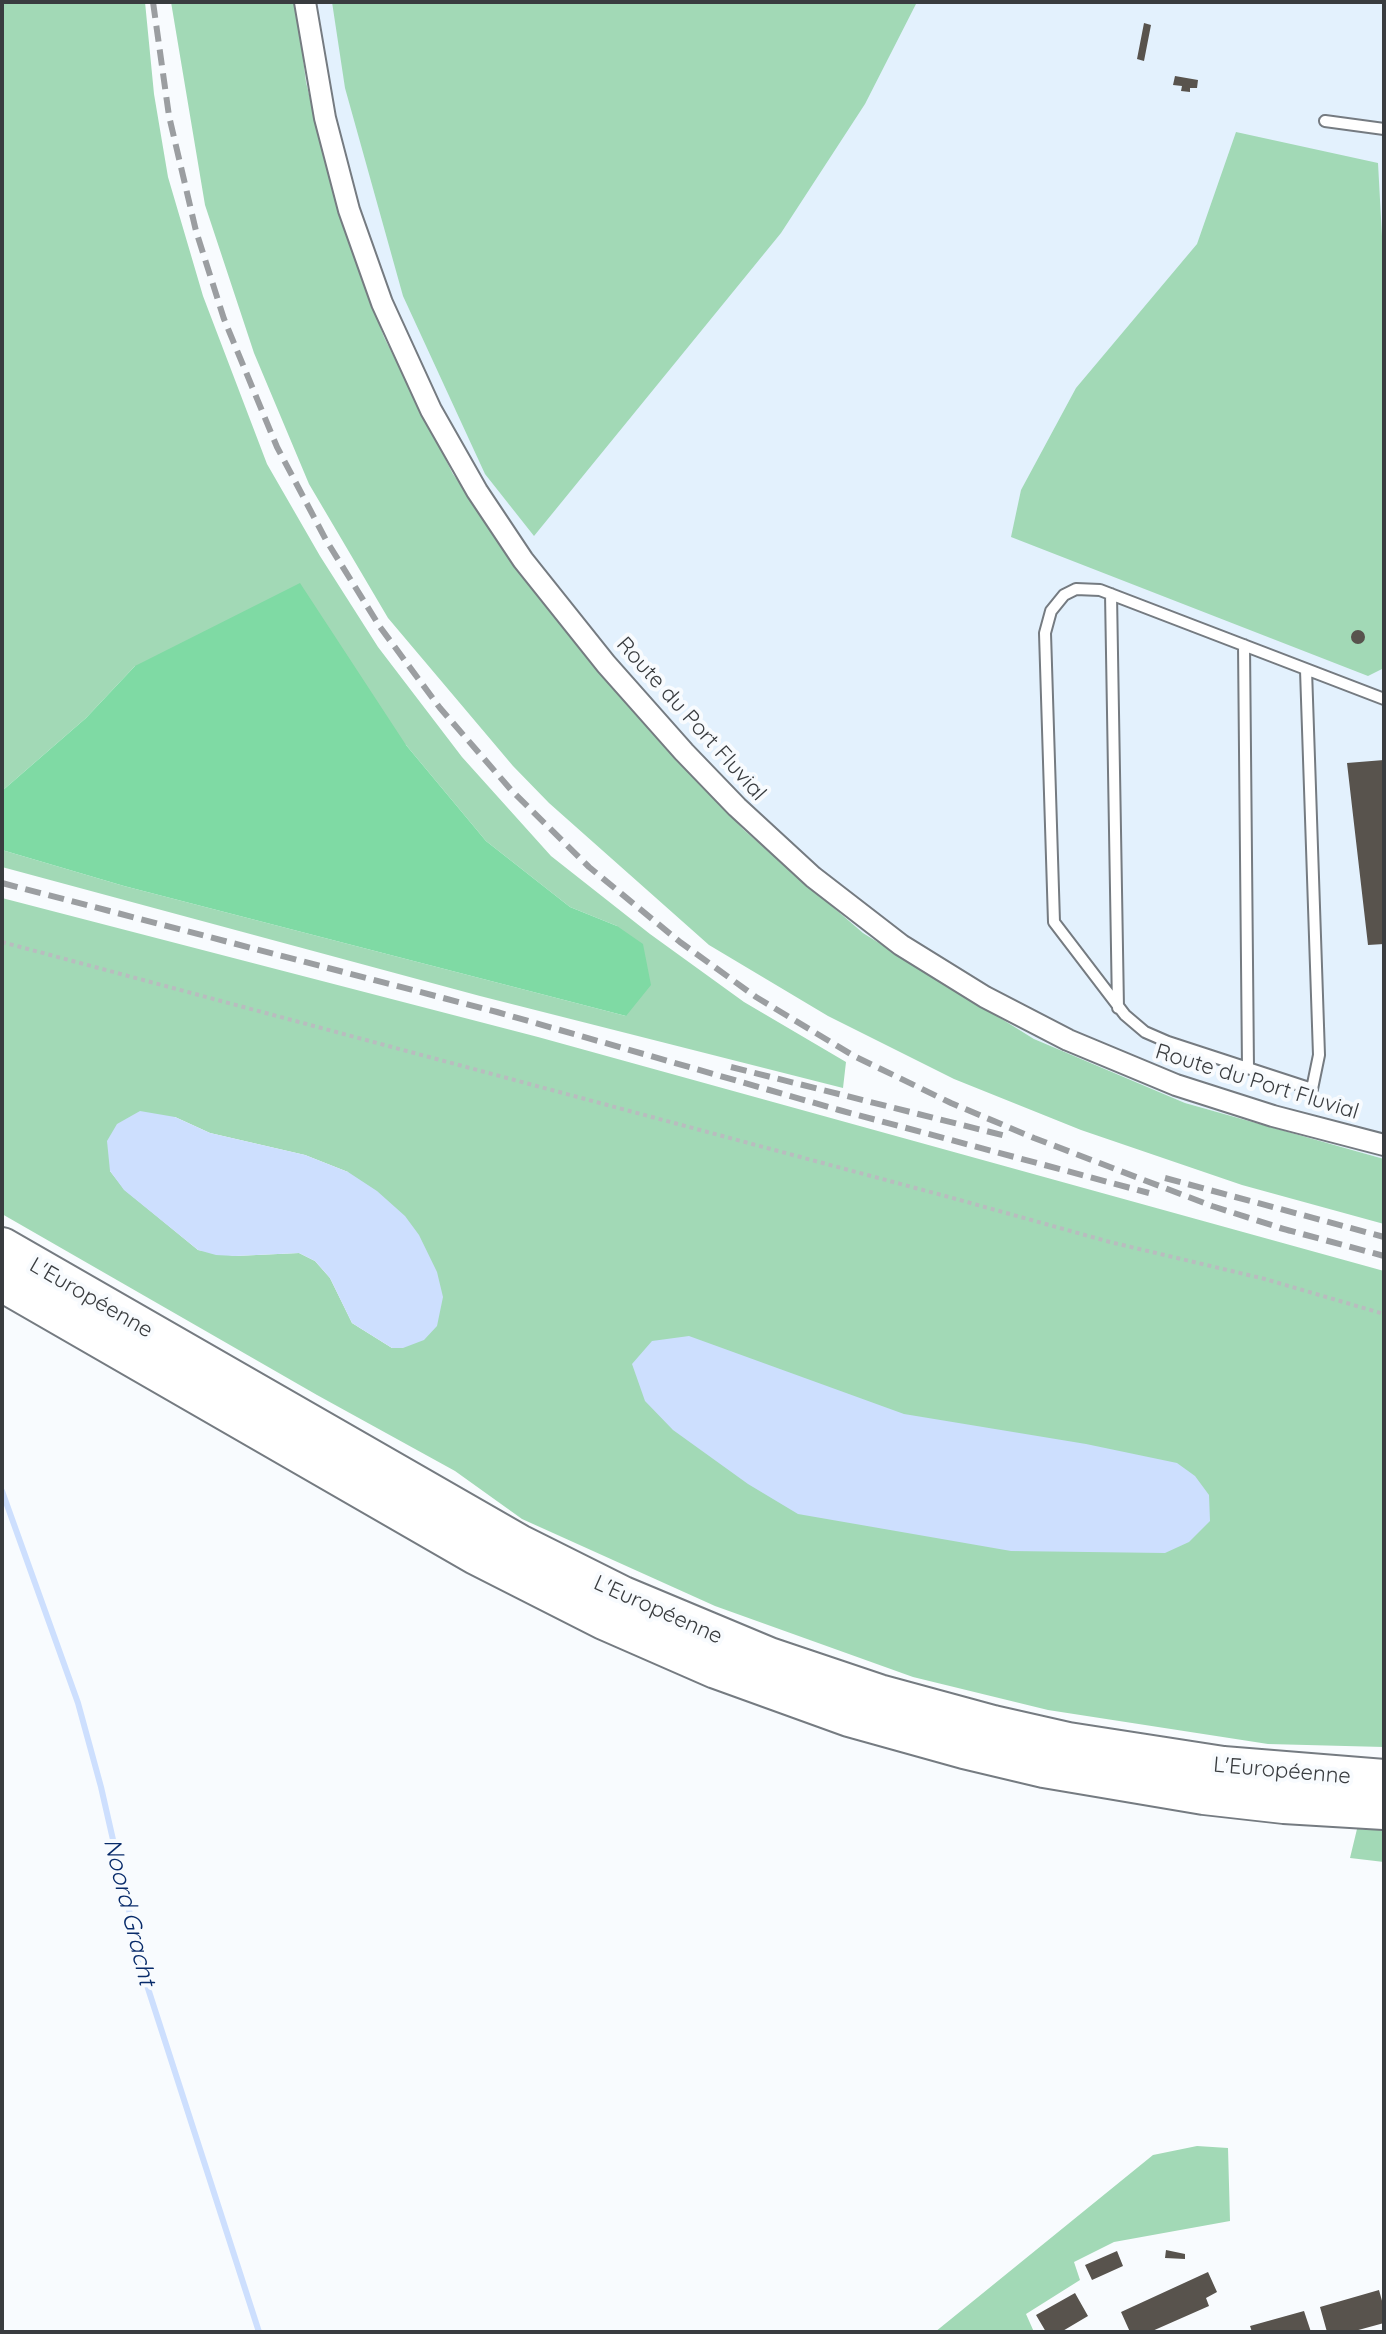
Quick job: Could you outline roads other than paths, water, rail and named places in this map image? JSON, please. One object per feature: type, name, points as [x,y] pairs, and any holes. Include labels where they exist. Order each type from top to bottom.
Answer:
[{"type":"highway","name":"L'Européenne","points":[[2,1247],[519,1544],[623,1596],[769,1657],[892,1698],[1068,1742],[1223,1766],[1384,1779]]},
{"type":"highway","name":"L'Européenne","points":[[2,1282],[476,1555],[604,1620],[716,1669],[849,1717],[1044,1768],[1204,1795],[1384,1810]]},
{"type":"street","name":"Route du Port Fluvial","points":[[305,2],[325,118],[354,228],[385,311],[431,410],[477,491],[523,560],[606,664],[690,759],[785,853],[825,887],[901,945],[985,997],[1076,1044],[1176,1085],[1273,1116],[1384,1145]]},
{"type":"lane","points":[[1325,121],[1384,129]]},
{"type":"lane","points":[[1306,670],[1319,1063],[1312,1089],[1156,1038],[1135,1025],[1118,1008],[1057,929],[1053,914],[1045,633],[1051,611],[1064,595],[1083,588],[1111,594],[1384,699]]},
{"type":"lane","points":[[1111,594],[1118,1008]]},
{"type":"lane","points":[[1244,645],[1248,1068]]},
{"type":"water","points":[[140,1111],[175,1117],[210,1133],[305,1155],[348,1172],[377,1191],[405,1216],[419,1235],[437,1272],[443,1297],[437,1326],[424,1340],[403,1348],[392,1348],[352,1323],[330,1278],[315,1261],[299,1253],[235,1256],[198,1250],[124,1190],[110,1171],[107,1141],[117,1124]]},
{"type":"water","points":[[689,1336],[904,1414],[1086,1444],[1177,1463],[1195,1476],[1209,1495],[1210,1521],[1189,1542],[1165,1553],[1011,1551],[798,1514],[748,1484],[673,1430],[645,1401],[632,1364],[652,1341]]},
{"type":"waterway","name":"Noord Gracht","points":[[2,1491],[78,1703],[101,1787],[144,1976],[259,2332]]},
{"type":"railway","points":[[153,2],[169,116],[196,231],[224,319],[277,447],[326,540],[380,627],[440,708],[512,791],[589,867],[680,942],[756,997],[854,1056],[951,1103],[1034,1138],[1212,1206],[1290,1231]]},
{"type":"railway","points":[[2,883],[497,1012],[839,1110],[1149,1193]]},
{"type":"railway","points":[[731,1067],[1010,1137]]},
{"type":"railway","points":[[1165,1178],[1384,1237]]},
{"type":"railway","points":[[1280,1228],[1384,1256]]}]
